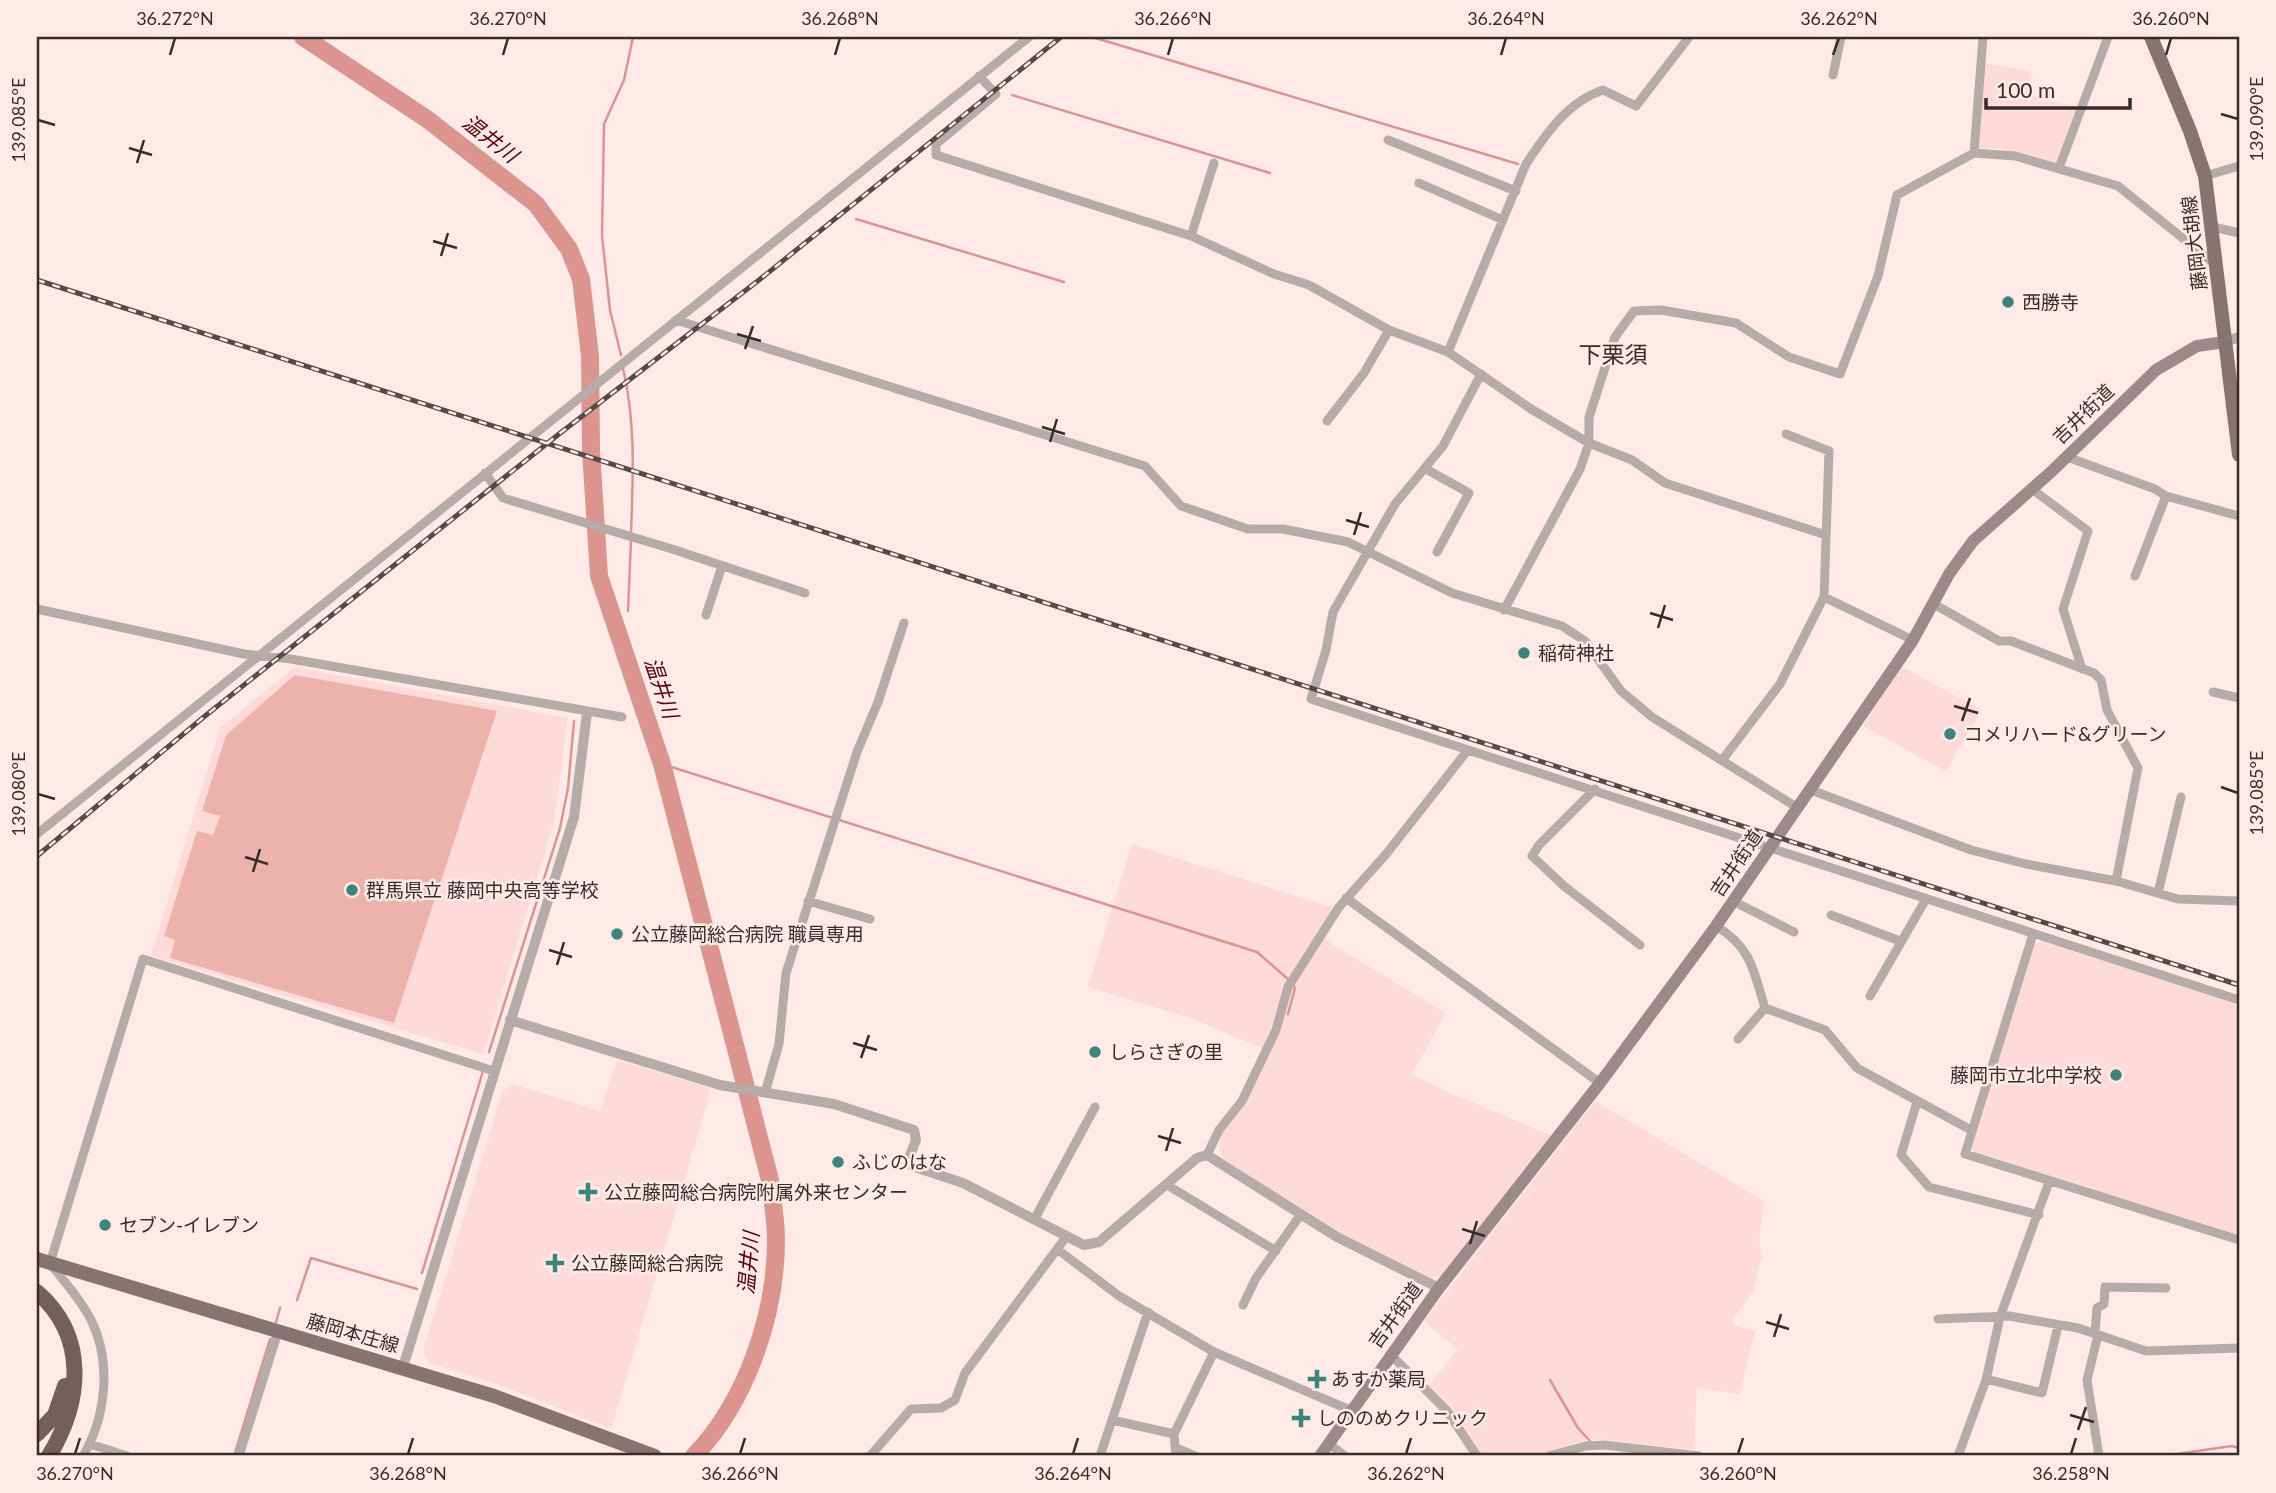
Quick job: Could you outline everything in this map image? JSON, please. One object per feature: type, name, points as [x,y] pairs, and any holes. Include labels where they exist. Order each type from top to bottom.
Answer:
[{"type":"highway","points":[[37,1292],[62,1324],[75,1364],[71,1406],[49,1456]]},
{"type":"highway","points":[[37,1305],[58,1337],[66,1377],[55,1415],[37,1433]]},
{"type":"main road","name":"藤岡大胡線","points":[[2151,37],[2205,176],[2217,266],[2232,343],[2239,455]]},
{"type":"main road","name":"吉井街道","points":[[1320,1456],[1350,1410],[1439,1288],[1600,1083],[1716,926],[1913,640],[1973,541],[2067,457],[2157,370],[2197,346],[2232,343]]},
{"type":"main road","name":"藤岡本庄線","points":[[43,1261],[495,1396],[655,1456]]},
{"type":"street","points":[[37,834],[1029,37]]},
{"type":"street","points":[[1448,352],[1458,321],[1526,164],[1569,109],[1584,97],[1603,90],[1636,106],[1689,37]]},
{"type":"street","points":[[1833,75],[1841,37]]},
{"type":"street","points":[[1974,153],[1983,37]]},
{"type":"street","points":[[2059,168],[2108,37]]},
{"type":"street","points":[[979,76],[996,94],[936,144],[936,155],[1191,236],[1274,274],[1309,285],[1389,330],[1448,352],[1503,391],[1588,443],[1632,460],[1665,484],[1826,535]]},
{"type":"street","points":[[1388,140],[1516,191]]},
{"type":"street","points":[[1504,610],[1580,469],[1588,443],[1590,417],[1615,337],[1634,311],[1661,310],[1736,323],[1788,357],[1840,374],[1878,276],[1897,195],[1974,153],[2015,156],[2118,186],[2217,266]]},
{"type":"street","points":[[1191,236],[1214,163]]},
{"type":"street","points":[[2205,176],[2239,166]]},
{"type":"street","points":[[1419,183],[1503,220]]},
{"type":"street","points":[[2213,228],[2239,233]]},
{"type":"street","points":[[676,320],[1145,467],[1181,506],[1215,519],[1248,530],[1283,529],[1326,536],[1452,593],[1562,626],[1586,641],[1622,691],[1652,717],[1798,808]]},
{"type":"street","points":[[1327,421],[1364,373],[1389,330]]},
{"type":"street","points":[[2232,343],[2239,337]]},
{"type":"street","points":[[1481,374],[1443,446],[1395,504],[1333,612],[1311,699],[2239,1000]]},
{"type":"street","points":[[1723,759],[1780,684],[1824,597],[1829,451],[1786,434]]},
{"type":"street","points":[[2067,457],[2155,489],[2166,496],[2239,516]]},
{"type":"street","points":[[1426,469],[1469,493],[1437,552]]},
{"type":"street","points":[[485,473],[503,498],[805,593]]},
{"type":"street","points":[[2032,489],[2088,531],[2063,609],[2082,669]]},
{"type":"street","points":[[2135,576],[2166,496]]},
{"type":"street","points":[[706,615],[722,566]]},
{"type":"street","points":[[1824,597],[1913,640]]},
{"type":"street","points":[[1933,603],[1999,641],[2011,641],[2082,669],[2101,680],[2108,710],[2138,768],[2116,881]]},
{"type":"street","points":[[37,609],[258,656],[291,659],[587,713],[622,717]]},
{"type":"street","points":[[765,1093],[779,1044],[786,974],[857,752],[878,702],[904,623]]},
{"type":"street","points":[[2213,691],[2239,698]]},
{"type":"street","points":[[403,1367],[573,817],[587,713]]},
{"type":"street","points":[[510,1020],[720,1085],[834,1104],[914,1130],[916,1140],[909,1158],[912,1166],[963,1183],[1084,1245],[1099,1242],[1197,1158],[1207,1155],[1219,1130],[1242,1101],[1265,1054],[1276,1030],[1288,987],[1346,898],[1387,853],[1467,751]]},
{"type":"street","points":[[1595,789],[1539,845],[1532,856],[1564,886],[1640,945]]},
{"type":"street","points":[[1811,790],[1971,850],[2026,864],[2116,881],[2178,899],[2239,901]]},
{"type":"street","points":[[2158,893],[2181,797]]},
{"type":"street","points":[[1346,898],[1600,1083]]},
{"type":"street","points":[[1870,996],[1926,899]]},
{"type":"street","points":[[808,901],[870,919]]},
{"type":"street","points":[[1733,901],[1794,932]]},
{"type":"street","points":[[1831,915],[1900,940]]},
{"type":"street","points":[[1716,926],[1738,939],[1748,954],[1765,1008]]},
{"type":"street","points":[[2033,934],[1970,1130],[1965,1154],[2239,1240]]},
{"type":"street","points":[[83,1456],[90,1444],[103,1397],[101,1349],[92,1321],[43,1261],[143,959],[494,1071]]},
{"type":"street","points":[[1765,1008],[1825,1030],[1857,1068],[1970,1130]]},
{"type":"street","points":[[1738,1039],[1765,1008]]},
{"type":"street","points":[[1917,1102],[1901,1156],[1929,1187],[2039,1214]]},
{"type":"street","points":[[1034,1220],[1095,1107]]},
{"type":"street","points":[[1207,1155],[1337,1237],[1439,1288]]},
{"type":"street","points":[[1958,1456],[1986,1379],[2000,1317],[2049,1182]]},
{"type":"street","points":[[1167,1185],[1276,1251]]},
{"type":"street","points":[[1243,1306],[1256,1278],[1301,1214]]},
{"type":"street","points":[[870,1456],[911,1409],[941,1408],[955,1400],[965,1373],[1066,1237]]},
{"type":"street","points":[[1057,1248],[1119,1296],[1214,1352],[1350,1410]]},
{"type":"street","points":[[2099,1456],[2087,1380],[2096,1334],[2097,1308],[2104,1304],[2105,1287],[2166,1288]]},
{"type":"street","points":[[1101,1456],[1148,1312]]},
{"type":"street","points":[[1938,1319],[2009,1316],[2096,1334],[2146,1352],[2239,1348]]},
{"type":"street","points":[[1986,1379],[2042,1393],[2058,1326]]},
{"type":"street","points":[[239,1456],[278,1332]]},
{"type":"street","points":[[1195,1456],[1176,1452],[1174,1434],[1214,1352]]},
{"type":"street","points":[[1390,1354],[1447,1411],[1477,1456]]},
{"type":"street","points":[[1112,1420],[1174,1434]]},
{"type":"street","points":[[1328,1443],[1345,1456]]},
{"type":"street","points":[[90,1444],[127,1456]]},
{"type":"street","points":[[1549,1456],[1586,1446],[1699,1456]]},
{"type":"shaded area","points":[[1984,63],[2031,71],[2026,95],[2076,107],[2057,164],[2002,149],[1977,148]]},
{"type":"shaded area","points":[[1901,666],[1982,710],[1946,771],[1863,726]]},
{"type":"shaded area","name":"群馬県立 藤岡中央高等学校","points":[[295,667],[568,718],[554,823],[483,1054],[151,956],[220,728]]},
{"type":"shaded area","name":"群馬県立 藤岡中央高等学校","points":[[295,675],[497,711],[394,1023],[170,958],[175,940],[164,936],[197,831],[213,835],[220,816],[202,811],[226,735]]},
{"type":"shaded area","points":[[1132,844],[1334,908],[1286,983],[1264,1049],[1193,1019],[1088,987]]},
{"type":"shaded area","points":[[1323,939],[1446,1013],[1412,1074],[1445,1091],[1553,1136],[1442,1276],[1431,1278],[1340,1233],[1222,1158],[1219,1147],[1222,1133],[1245,1102],[1283,1022],[1283,1012],[1291,990]]},
{"type":"shaded area","name":"藤岡市立北中学校","points":[[2042,941],[2239,1004],[2239,1237],[1978,1155],[1970,1147],[2035,944]]},
{"type":"shaded area","name":"公立藤岡総合病院","points":[[622,1061],[708,1087],[710,1093],[611,1429],[497,1384],[429,1363],[423,1351],[503,1090],[512,1084],[600,1111],[616,1062]]},
{"type":"shaded area","points":[[1595,1101],[1764,1201],[1759,1240],[1762,1256],[1753,1291],[1732,1321],[1736,1326],[1755,1331],[1740,1394],[1697,1388],[1694,1450],[1596,1439],[1537,1456],[1481,1456],[1428,1386],[1458,1350],[1424,1321]]},
{"type":"waterway","name":"温井川","points":[[303,37],[427,119],[536,204],[569,249],[581,279],[590,356],[591,451],[599,576],[662,764],[770,1180],[775,1217],[775,1268],[771,1297],[755,1355],[729,1409],[694,1456]]},
{"type":"waterway","points":[[621,355],[610,310],[602,236],[604,124],[624,80],[633,37]]},
{"type":"waterway","points":[[1092,37],[1518,164]]},
{"type":"waterway","points":[[1012,95],[1270,173]]},
{"type":"waterway","points":[[856,219],[1064,282]]},
{"type":"waterway","points":[[623,368],[632,430],[631,534]]},
{"type":"waterway","points":[[628,611],[631,541]]},
{"type":"waterway","points":[[489,1052],[560,828],[568,788],[574,721]]},
{"type":"waterway","points":[[662,764],[1257,952],[1289,980]]},
{"type":"waterway","points":[[1288,1014],[1295,988],[1293,985]]},
{"type":"waterway","points":[[422,1273],[483,1071]]},
{"type":"waterway","points":[[297,1300],[311,1258],[417,1289]]},
{"type":"waterway","points":[[276,1322],[280,1308]]},
{"type":"waterway","points":[[234,1456],[270,1339]]},
{"type":"waterway","points":[[1550,1380],[1578,1428],[1590,1441]]},
{"type":"waterway","points":[[2163,1456],[2232,1446],[2239,1448]]},
{"type":"waterway","points":[[1639,1454],[1654,1456]]},
{"type":"railway","points":[[37,856],[205,716],[559,434],[759,280],[1061,37]]},
{"type":"railway","points":[[37,280],[2239,985]]},
{"type":"place","name":"西勝寺","points":[[2008,302]]},
{"type":"place","name":"稲荷神社","points":[[1524,653]]},
{"type":"place","name":"コメリハード&グリーン","points":[[1950,734]]},
{"type":"place","name":"群馬県立 藤岡中央高等学校","points":[[352,890]]},
{"type":"place","name":"公立藤岡総合病院 職員専用","points":[[617,934]]},
{"type":"place","name":"しらさぎの里","points":[[1095,1052]]},
{"type":"place","name":"藤岡市立北中学校","points":[[2116,1075]]},
{"type":"place","name":"ふじのはな","points":[[838,1162]]},
{"type":"place","name":"公立藤岡総合病院附属外来センター","points":[[588,1192]]},
{"type":"place","name":"セブン-イレブン","points":[[105,1225]]},
{"type":"place","name":"公立藤岡総合病院","points":[[555,1263]]},
{"type":"place","name":"あすか薬局","points":[[1317,1379]]},
{"type":"place","name":"しののめクリニック","points":[[1301,1418]]},
{"type":"district","name":"下栗須","points":[[1613,355]]}]
